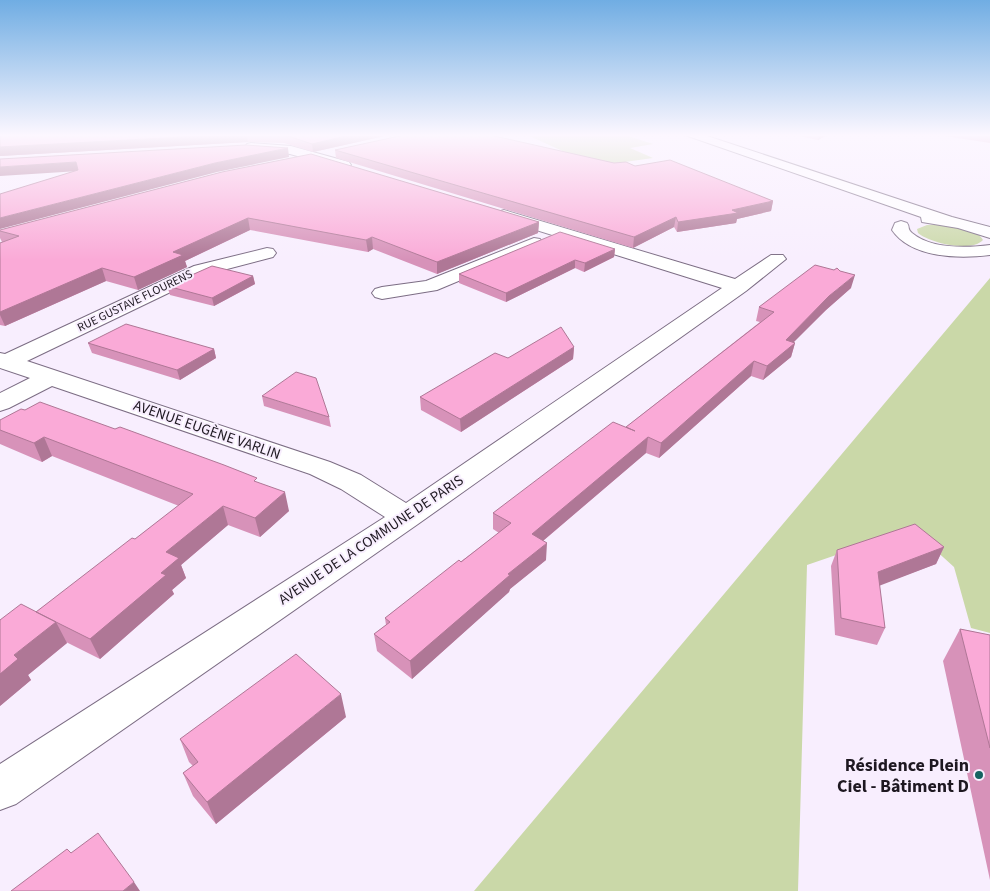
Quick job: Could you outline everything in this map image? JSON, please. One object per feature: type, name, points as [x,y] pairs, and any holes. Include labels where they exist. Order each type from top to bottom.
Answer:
[{"type":"street","points":[[799,177],[838,190],[876,208],[901,226],[902,233],[912,240],[990,262]]},
{"type":"street","points":[[816,177],[990,233]]},
{"type":"street","points":[[485,209],[739,287]]},
{"type":"street","points":[[901,226],[919,220],[946,220]]},
{"type":"street","points":[[382,293],[430,286],[561,232]]},
{"type":"street","points":[[956,251],[990,250]]},
{"type":"street","name":"RUE GUSTAVE FLOURENS","points":[[4,361],[201,270],[267,253]]},
{"type":"street","name":"AVENUE DE LA COMMUNE DE PARIS","points":[[0,789],[407,517],[777,259]]},
{"type":"street","name":"AVENUE EUGÈNE VARLIN","points":[[4,361],[320,468],[351,482],[407,517]]},
{"type":"street","points":[[0,403],[50,377]]},
{"type":"green space","points":[[927,225],[949,225],[966,228],[979,235],[983,240],[969,246],[941,243],[918,233],[917,229]]},
{"type":"green space","points":[[990,278],[990,633],[971,628],[954,567],[912,529],[807,565],[798,891],[474,891]]},
{"type":"building","points":[[57,177],[162,177],[0,218],[0,194]]},
{"type":"building","points":[[204,177],[387,177],[539,222],[437,262],[372,237],[366,240],[248,218],[173,252],[183,255],[134,277],[102,268],[0,312],[0,243],[19,236],[0,230]]},
{"type":"building","points":[[426,177],[712,177],[773,201],[732,210],[738,213],[678,222],[676,217],[634,237]]},
{"type":"building","points":[[560,232],[615,249],[585,263],[575,260],[506,293],[459,274]]},
{"type":"building","points":[[815,265],[834,270],[837,268],[840,271],[855,275],[829,296],[786,340],[795,343],[767,366],[754,361],[661,443],[648,437],[532,534],[547,543],[508,574],[510,575],[410,661],[374,634],[390,622],[385,618],[459,560],[461,562],[511,523],[493,513],[613,422],[635,431],[626,427],[774,312],[759,307]]},
{"type":"building","points":[[212,266],[253,276],[212,298],[167,286]]},
{"type":"building","points":[[126,324],[214,349],[177,370],[88,343]]},
{"type":"building","points":[[561,327],[574,347],[460,419],[420,397],[495,353],[508,358]]},
{"type":"building","points":[[296,372],[316,378],[329,417],[262,396]]},
{"type":"building","points":[[40,402],[115,429],[120,427],[224,465],[257,478],[254,481],[285,492],[255,518],[223,506],[166,552],[179,558],[161,573],[166,575],[90,639],[36,612],[193,494],[44,437],[34,443],[0,430],[0,420]]},
{"type":"building","points":[[915,524],[944,547],[878,572],[885,628],[841,618],[837,550]]},
{"type":"building","points":[[21,604],[56,622],[14,655],[18,659],[0,674],[0,620]]},
{"type":"building","points":[[960,629],[990,635],[990,748]]},
{"type":"building","points":[[296,654],[341,694],[207,802],[183,773],[198,762],[180,739]]},
{"type":"building","points":[[98,833],[134,882],[123,891],[11,891],[67,849],[71,853]]},
{"type":"place","name":"Résidence Plein Ciel - Bâtiment D","points":[[979,775]]}]
